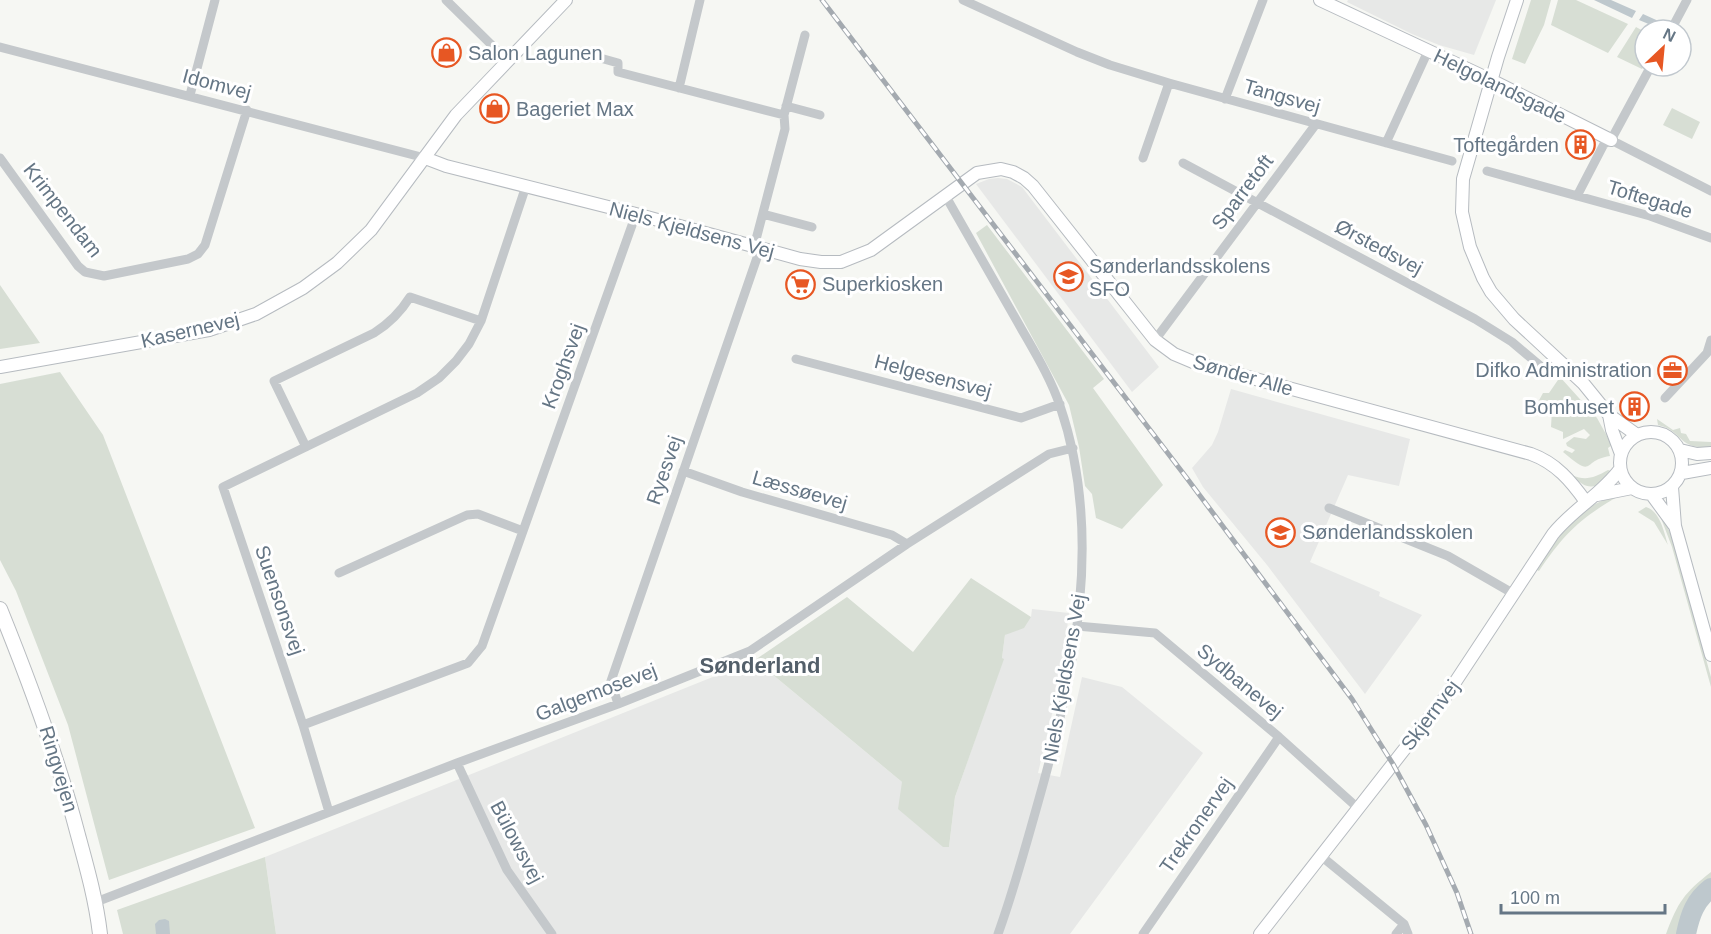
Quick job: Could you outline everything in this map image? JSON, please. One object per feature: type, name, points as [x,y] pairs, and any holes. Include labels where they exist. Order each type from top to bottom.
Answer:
[{"type":"main road","name":"Ringvejen","points":[[0,609],[46,727],[67,792],[96,902],[100,934]]},
{"type":"street","points":[[190,95],[215,0]]},
{"type":"street","points":[[446,0],[507,60]]},
{"type":"street","name":"Kasernevej","points":[[0,367],[209,330],[256,314],[303,288],[337,263],[370,230],[456,115],[566,0]]},
{"type":"street","points":[[679,88],[700,0]]},
{"type":"street","name":"Tangsvej","points":[[963,0],[1077,52],[1169,83],[1452,161]]},
{"type":"street","points":[[1225,99],[1263,0]]},
{"type":"street","name":"Helgolandsgade","points":[[1320,0],[1491,80],[1711,191]]},
{"type":"street","points":[[1517,0],[1491,80],[1461,193],[1462,212],[1470,247],[1483,278],[1514,320],[1583,383],[1609,415],[1637,435]]},
{"type":"street","points":[[1677,18],[1687,0]]},
{"type":"street","name":"Ryesvej","points":[[618,704],[611,681],[757,248],[763,214],[785,129],[785,111],[805,35]]},
{"type":"street","name":"Idomvej","points":[[0,47],[425,158]]},
{"type":"street","points":[[1386,143],[1428,51]]},
{"type":"street","points":[[586,54],[618,63],[618,72],[679,88],[785,111],[820,115]]},
{"type":"street","points":[[1487,171],[1578,196],[1604,144],[1611,140],[1645,78]]},
{"type":"street","points":[[1143,158],[1169,83]]},
{"type":"street","name":"Krimpendam","points":[[0,158],[78,266],[85,272],[104,276],[188,260],[198,254],[205,245],[247,110]]},
{"type":"street","name":"Sparretoft","points":[[1155,340],[1316,124]]},
{"type":"street","name":"Niels Kjeldsens Vej","points":[[425,158],[448,167],[636,214],[800,259],[821,262],[840,261],[871,250],[962,183]]},
{"type":"street","name":"Ørstedsvej","points":[[1183,163],[1474,319],[1512,342],[1550,374]]},
{"type":"street","name":"Sønder Alle","points":[[962,183],[977,173],[989,170],[1007,171],[1024,177],[1034,186],[1155,340],[1174,354],[1193,362],[1539,457],[1557,468],[1591,498]]},
{"type":"street","name":"Suensonsvej","points":[[329,812],[303,725],[223,487],[417,393],[439,378],[469,344],[481,321],[526,186]]},
{"type":"street","name":"Niels Kjeldsens Vej","points":[[945,195],[1042,367],[1060,404],[1077,468],[1083,533],[1077,626],[1059,730],[1013,891],[998,934]]},
{"type":"street","name":"Toftegade","points":[[1578,196],[1650,216],[1711,238]]},
{"type":"street","name":"Kroghsvej","points":[[303,725],[468,663],[482,646],[636,214]]},
{"type":"street","points":[[763,214],[812,227]]},
{"type":"street","points":[[306,447],[274,381],[374,333],[401,311],[410,297],[481,321]]},
{"type":"street","points":[[1665,398],[1707,352],[1711,340]]},
{"type":"street","name":"Helgesensvej","points":[[796,359],[1021,418],[1060,404]]},
{"type":"street","points":[[1609,415],[1612,430],[1621,450],[1620,469],[1628,486],[1649,494],[1675,525]]},
{"type":"street","points":[[1621,450],[1637,435],[1647,432],[1658,432],[1674,441],[1680,450],[1683,461],[1682,472],[1671,489],[1675,525],[1711,656]]},
{"type":"street","name":"Galgemosevej","points":[[96,902],[457,763],[618,704],[750,651],[907,544],[1049,454],[1073,448]]},
{"type":"street","points":[[1680,450],[1697,454],[1711,453]]},
{"type":"street","points":[[1682,472],[1711,468]]},
{"type":"street","name":"Skjernvej","points":[[1260,934],[1446,696],[1560,526],[1614,478],[1620,469]]},
{"type":"street","name":"Læssøevej","points":[[683,471],[742,492],[891,535],[907,544]]},
{"type":"street","name":"Skjernvej","points":[[1591,498],[1628,486]]},
{"type":"street","points":[[1649,494],[1671,489]]},
{"type":"street","points":[[1329,508],[1448,556],[1514,594]]},
{"type":"street","points":[[339,573],[467,515],[478,514],[523,531]]},
{"type":"street","name":"Sydbanevej","points":[[1077,626],[1155,633],[1279,737],[1359,809]]},
{"type":"street","name":"Trekronervej","points":[[1143,934],[1279,737]]},
{"type":"street","name":"Bülowsvej","points":[[457,763],[507,870],[552,934]]},
{"type":"street","points":[[1321,856],[1404,924],[1408,934]]},
{"type":"street","points":[[1396,934],[1404,924]]},
{"type":"shaded area","points":[[1348,0],[1496,0],[1474,55],[1412,34],[1347,2]]},
{"type":"shaded area","points":[[1531,0],[1551,0],[1544,25],[1525,64],[1512,59]]},
{"type":"shaded area","points":[[1558,0],[1576,0],[1628,24],[1608,53],[1551,25]]},
{"type":"shaded area","points":[[1594,0],[1611,0],[1636,11],[1632,18]]},
{"type":"shaded area","points":[[1643,14],[1652,18],[1640,18]]},
{"type":"shaded area","points":[[1633,32],[1633,65],[1617,57]]},
{"type":"shaded area","points":[[1672,108],[1700,122],[1692,139],[1663,125]]},
{"type":"shaded area","name":"Sønderlandsskolens SFO","points":[[998,178],[1007,179],[1022,187],[1159,367],[1132,392],[976,184]]},
{"type":"shaded area","points":[[987,225],[1104,379],[1093,388],[1163,485],[1122,529],[1096,518],[1092,494],[1085,486],[1069,405],[976,233]]},
{"type":"shaded area","points":[[0,285],[40,343],[0,349]]},
{"type":"shaded area","points":[[60,372],[103,435],[255,828],[109,880],[68,725],[16,591],[0,560],[0,384]]},
{"type":"shaded area","points":[[1560,377],[1597,418],[1612,445],[1608,448],[1610,456],[1585,467],[1563,452],[1565,450],[1572,453],[1575,450],[1566,443],[1574,437],[1586,439],[1590,435],[1584,429],[1563,439],[1563,432],[1551,427],[1552,410],[1537,404],[1543,393],[1549,393]]},
{"type":"shaded area","name":"Sønderlandsskolen","points":[[1231,389],[1410,439],[1399,486],[1348,475],[1310,562],[1380,592],[1379,596],[1422,615],[1365,694],[1267,565],[1203,487],[1192,468],[1212,445]]},
{"type":"shaded area","points":[[1657,419],[1673,430],[1680,428],[1681,433],[1686,434],[1690,441],[1711,442],[1711,447],[1692,446],[1686,443],[1672,431],[1658,425]]},
{"type":"shaded area","points":[[1608,470],[1611,471],[1602,482],[1592,486],[1582,484],[1572,475],[1590,478]]},
{"type":"shaded area","points":[[1619,496],[1574,528],[1539,571],[1537,570],[1570,523],[1592,506]]},
{"type":"shaded area","points":[[1646,507],[1658,517],[1668,545],[1654,522],[1638,512]]},
{"type":"shaded area","points":[[1659,513],[1671,534],[1711,677],[1711,687],[1672,547]]},
{"type":"shaded area","points":[[971,578],[1031,617],[1024,628],[1005,635],[1002,658],[1004,659],[955,797],[949,847],[943,847],[898,809],[902,782],[755,660],[847,597],[913,652]]},
{"type":"shaded area","points":[[1032,609],[1069,613],[1061,676],[1038,773],[1060,777],[1082,677],[1122,687],[1203,753],[1070,934],[276,934],[265,857],[755,660],[902,782],[949,847],[955,797],[1003,660],[1005,635],[1031,617]]},
{"type":"shaded area","points":[[265,857],[276,934],[123,934],[117,910]]},
{"type":"shaded area","points":[[1711,872],[1711,880],[1688,902],[1678,934],[1666,934],[1683,899]]},
{"type":"shaded area","points":[[165,919],[169,921],[170,934],[156,934],[155,924]]},
{"type":"waterway","points":[[1686,934],[1694,908],[1711,888]]},
{"type":"railway","points":[[822,0],[1186,477],[1352,699],[1393,764],[1426,825],[1457,893],[1471,934]]},
{"type":"place","name":"Salon Lagunen","points":[[447,53]]},
{"type":"place","name":"Bageriet Max","points":[[495,109]]},
{"type":"place","name":"Toftegården","points":[[1580,145]]},
{"type":"place","name":"Sønderlandsskolens SFO","points":[[1068,277]]},
{"type":"place","name":"Superkiosken","points":[[801,284]]},
{"type":"place","name":"Difko Administration","points":[[1673,370]]},
{"type":"place","name":"Bomhuset","points":[[1635,407]]},
{"type":"place","name":"Sønderlandsskolen","points":[[1281,532]]},
{"type":"district","name":"Sønderland","points":[[760,665]]}]
